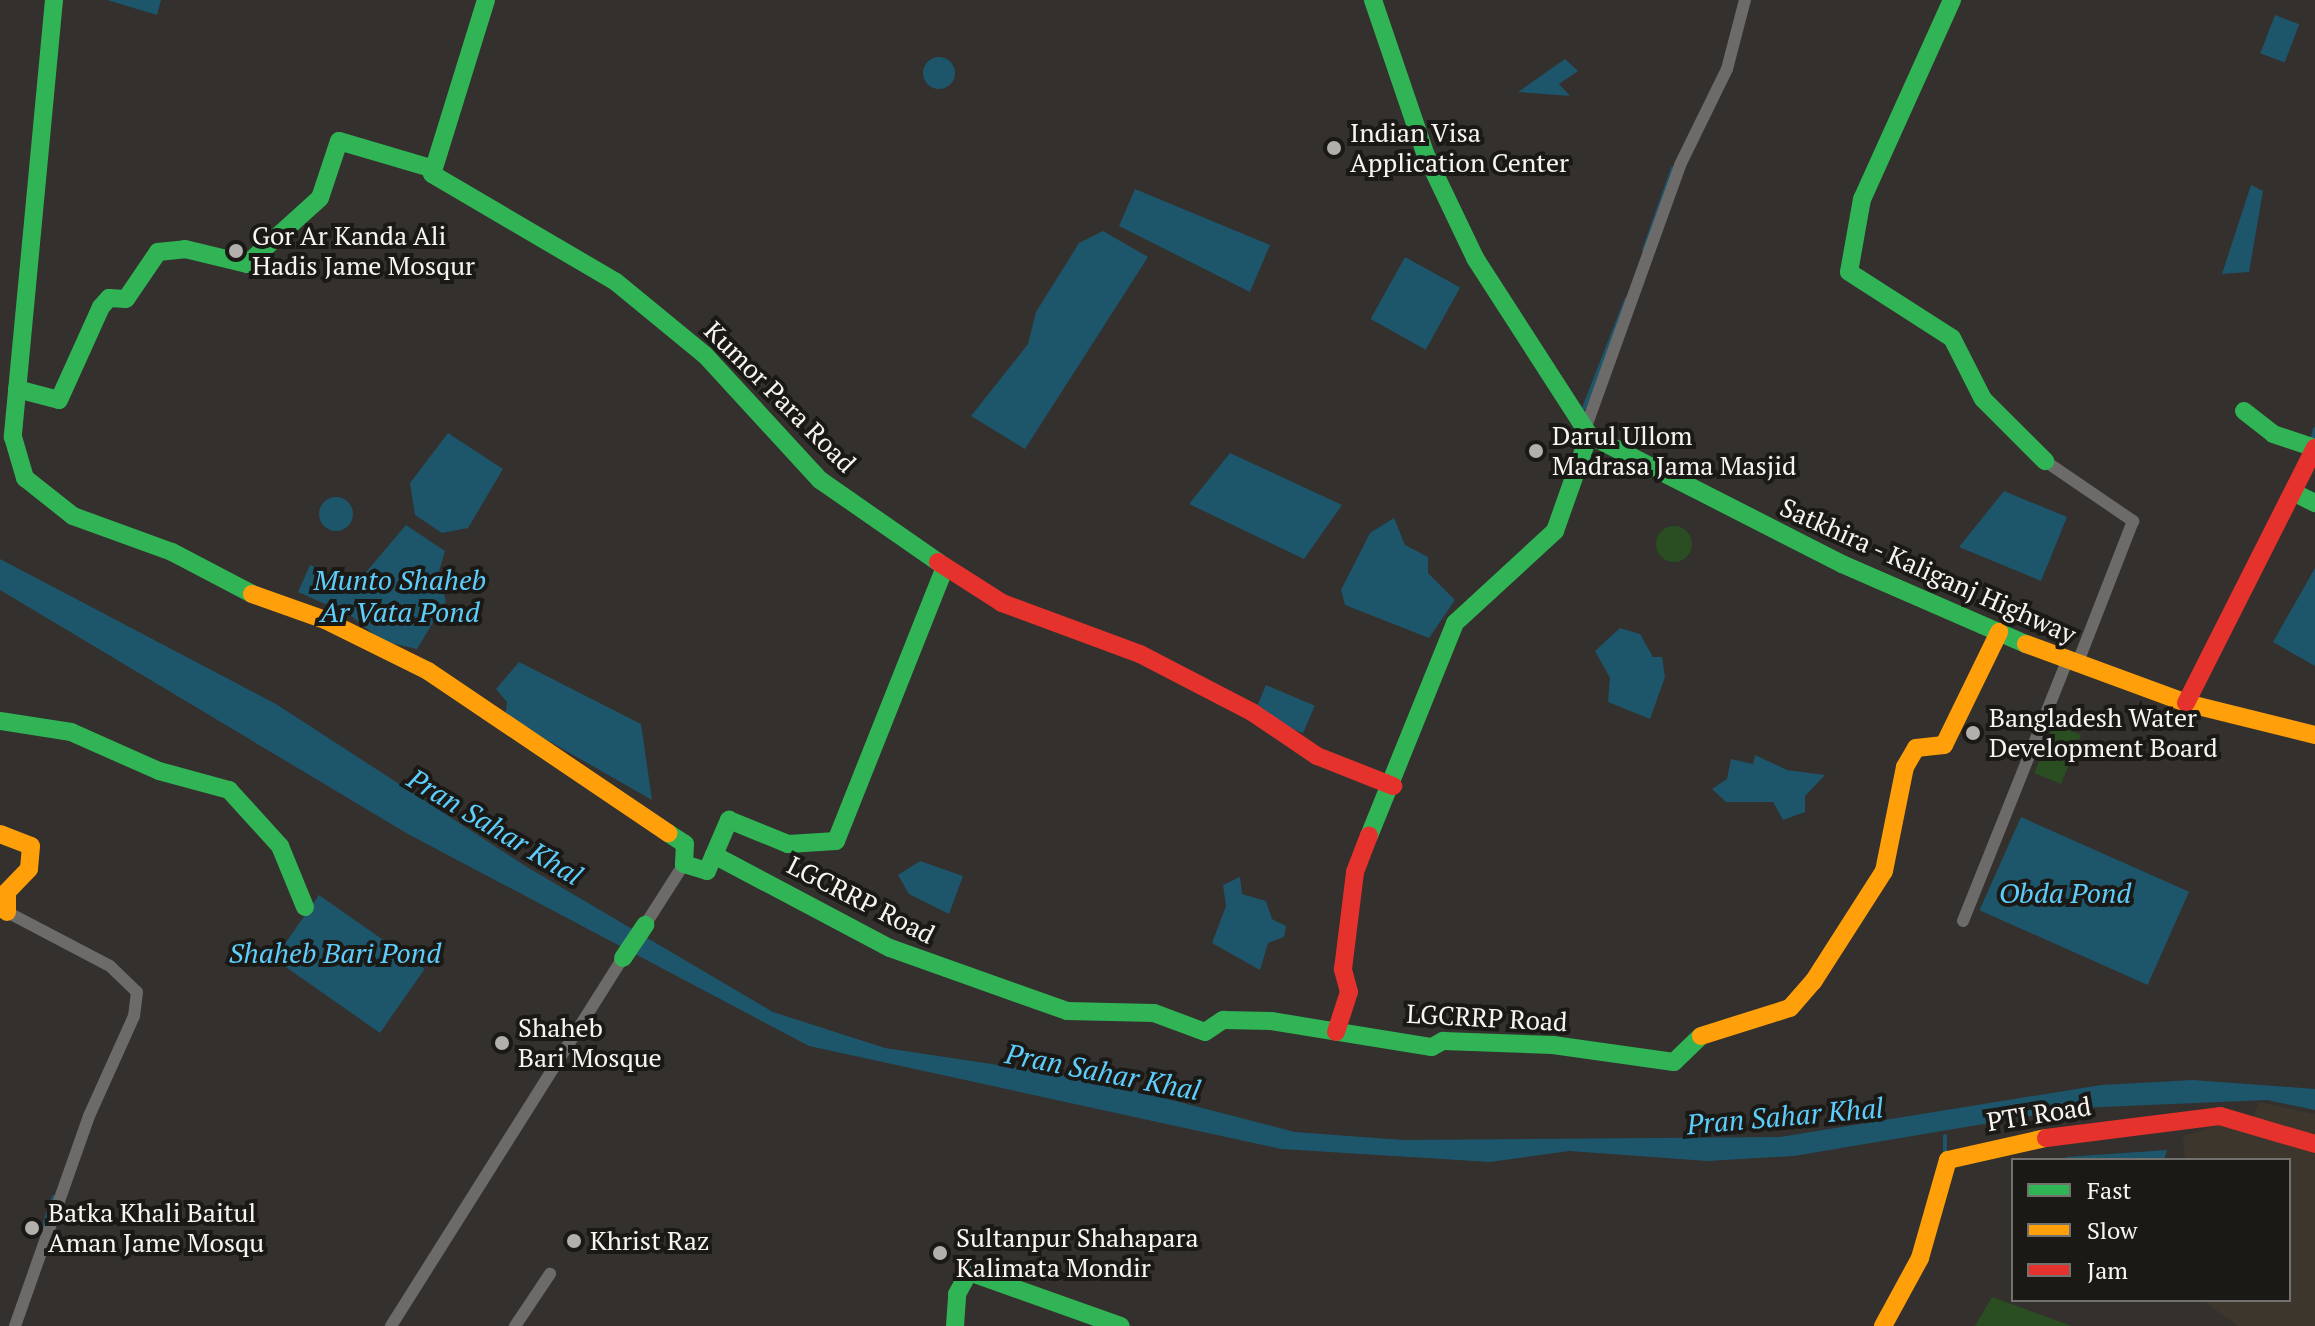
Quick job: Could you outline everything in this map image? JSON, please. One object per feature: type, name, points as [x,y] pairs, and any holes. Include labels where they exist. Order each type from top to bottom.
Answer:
[{"type":"main road","points":[[54,0],[17,389],[14,462],[58,506],[428,671],[685,844],[684,864],[707,871],[729,820],[788,844],[836,841],[846,830],[945,567]]},
{"type":"main road","points":[[17,389],[59,400],[101,307],[109,298],[126,299],[158,252],[185,249],[247,264],[320,198],[339,141],[431,168],[486,0]]},
{"type":"main road","name":"Satkhira - Kaliganj Highway","points":[[1373,0],[1425,153],[1475,258],[1589,435],[1763,526],[2072,663],[2186,703],[2315,735]]},
{"type":"main road","points":[[1952,0],[1862,199],[1849,272],[1952,338],[1983,399],[2045,461]]},
{"type":"main road","name":"Kumor Para Road","points":[[431,168],[448,186],[616,282],[705,355],[820,480],[945,567],[1002,603],[1140,654],[1252,712],[1317,756],[1393,786]]},
{"type":"main road","points":[[2186,703],[2315,448],[2273,434],[2244,411]]},
{"type":"main road","points":[[1336,1032],[1349,992],[1343,969],[1355,872],[1393,786],[1455,623],[1555,531],[1589,435]]},
{"type":"main road","points":[[2293,492],[2315,503]]},
{"type":"main road","name":"LGCRRP Road","points":[[714,855],[890,948],[1067,1011],[1154,1013],[1205,1032],[1223,1020],[1336,1032],[1432,1047],[1443,1041],[1620,1050],[1674,1062],[1707,1030],[1790,1008],[1884,871],[1911,757],[1916,748],[1944,745],[1999,632]]},
{"type":"main road","points":[[0,721],[71,732],[159,771],[229,790],[280,846],[305,907]]},
{"type":"main road","points":[[0,834],[31,846],[29,869],[7,892],[7,912]]},
{"type":"main road","points":[[623,958],[645,925]]},
{"type":"main road","name":"PTI Road","points":[[1883,1326],[1920,1258],[1948,1160],[2007,1141],[2185,1126],[2220,1116],[2315,1144]]},
{"type":"main road","points":[[955,1326],[957,1294],[969,1272],[1121,1326]]},
{"type":"street","points":[[1589,435],[1585,413],[1739,25],[1745,0]]},
{"type":"street","points":[[1963,921],[2133,521],[2045,461]]},
{"type":"street","points":[[645,925],[684,864]]},
{"type":"street","points":[[7,912],[110,966],[137,992],[134,1016],[89,1116],[15,1326]]},
{"type":"street","points":[[391,1326],[623,958]]},
{"type":"street","points":[[515,1326],[550,1274]]},
{"type":"shaded area","points":[[2259,1102],[2315,1114],[2315,1326],[2238,1326],[2205,1302],[2291,1302],[2291,1158],[2185,1158],[2183,1136],[2220,1125],[2249,1129]]},
{"type":"green space","points":[[1674,526],[1686,532],[1692,544],[1686,556],[1674,562],[1662,556],[1656,544],[1662,532]]},
{"type":"green space","points":[[2054,724],[2081,735],[2061,784],[2034,773]]},
{"type":"green space","points":[[1992,1297],[2072,1326],[1975,1326]]},
{"type":"water","points":[[107,0],[161,0],[157,15]]},
{"type":"water","points":[[2275,15],[2299,24],[2285,63],[2260,53]]},
{"type":"water","points":[[939,57],[950,62],[955,73],[950,84],[939,89],[928,84],[923,73],[928,62]]},
{"type":"water","points":[[1565,59],[1578,71],[1559,84],[1570,96],[1518,92]]},
{"type":"water","points":[[2251,185],[2263,191],[2249,272],[2222,274]]},
{"type":"water","points":[[1135,189],[1270,245],[1250,292],[1119,226]]},
{"type":"water","points":[[1103,231],[1148,257],[1025,449],[971,416],[1028,344],[1036,312],[1079,243]]},
{"type":"water","points":[[1405,257],[1460,288],[1426,350],[1371,319]]},
{"type":"water","points":[[448,433],[503,469],[468,528],[442,533],[415,515],[410,483]]},
{"type":"water","points":[[1230,453],[1342,505],[1304,559],[1189,504]]},
{"type":"water","points":[[2004,491],[2067,517],[2041,581],[1959,547]]},
{"type":"water","points":[[336,497],[348,502],[353,514],[348,526],[336,531],[324,526],[319,514],[324,502]]},
{"type":"water","points":[[1394,518],[1405,545],[1428,557],[1428,573],[1455,600],[1429,638],[1345,605],[1341,590],[1370,533]]},
{"type":"water","name":"Munto Shaheb Ar Vata Pond","points":[[406,525],[445,551],[438,575],[446,601],[417,649],[382,641],[350,615],[298,592],[310,565],[355,585]]},
{"type":"water","points":[[0,559],[276,704],[527,867],[773,1012],[885,1048],[1090,1079],[1295,1132],[1403,1140],[1780,1137],[2101,1085],[2193,1080],[2315,1089],[2315,1110],[2267,1100],[2078,1108],[1794,1156],[1707,1161],[1569,1151],[1490,1162],[1281,1149],[809,1046],[408,834],[0,590]]},
{"type":"water","points":[[2315,568],[2315,666],[2273,642]]},
{"type":"water","points":[[1620,628],[1640,634],[1653,657],[1662,657],[1665,677],[1650,719],[1608,702],[1610,678],[1595,651]]},
{"type":"water","points":[[519,662],[641,724],[652,800],[505,716],[507,702],[496,689]]},
{"type":"water","points":[[1266,685],[1315,706],[1303,733],[1254,713]]},
{"type":"water","points":[[1755,755],[1787,770],[1825,775],[1805,796],[1805,812],[1783,820],[1773,802],[1726,802],[1712,789],[1727,779],[1731,759],[1753,764]]},
{"type":"water","name":"Obda Pond","points":[[2021,817],[2189,892],[2148,985],[1980,910]]},
{"type":"water","points":[[920,861],[963,876],[949,914],[909,894],[898,875]]},
{"type":"water","points":[[1240,877],[1242,894],[1266,901],[1272,919],[1286,926],[1284,937],[1268,943],[1260,970],[1212,943],[1226,906],[1223,885]]},
{"type":"water","name":"Shaheb Bari Pond","points":[[319,895],[425,969],[380,1033],[274,959]]},
{"type":"water","points":[[2167,1150],[2165,1158],[2066,1157]]},
{"type":"waterway","points":[[1644,250],[1673,168]]},
{"type":"waterway","points":[[1584,408],[1626,300]]},
{"type":"waterway","points":[[2312,440],[2315,429]]},
{"type":"waterway","points":[[1945,1136],[1945,1157]]},
{"type":"waterway","points":[[42,1231],[54,1197]]},
{"type":"traffic: fast","points":[[54,0],[13,437],[25,478],[73,516],[172,552],[252,594]]},
{"type":"traffic: fast","points":[[486,0],[432,174],[616,282],[705,355],[820,480],[938,562]]},
{"type":"traffic: fast","points":[[1373,0],[1425,153],[1475,258],[1589,435],[1842,564],[2026,644]]},
{"type":"traffic: fast","points":[[1952,0],[1862,199],[1849,272],[1952,338],[1983,399],[2045,461]]},
{"type":"traffic: fast","points":[[17,389],[59,400],[101,307],[109,298],[126,299],[158,252],[185,249],[247,264],[320,198],[339,141],[431,168]]},
{"type":"traffic: fast","points":[[2244,411],[2273,434],[2315,448]]},
{"type":"traffic: fast","points":[[1369,836],[1455,623],[1555,531],[1589,435]]},
{"type":"traffic: fast","points":[[2293,492],[2315,503]]},
{"type":"traffic: fast","points":[[668,833],[685,844],[684,864],[707,871],[729,820],[788,844],[836,841],[945,567]]},
{"type":"traffic: fast","points":[[0,721],[71,732],[159,771],[229,790],[280,846],[305,907]]},
{"type":"traffic: fast","points":[[714,855],[890,948],[1067,1011],[1154,1013],[1205,1032],[1223,1020],[1271,1021],[1432,1047],[1443,1041],[1553,1045],[1674,1062],[1701,1036]]},
{"type":"traffic: fast","points":[[623,958],[645,925]]},
{"type":"traffic: fast","points":[[955,1326],[957,1294],[969,1272],[1121,1326]]},
{"type":"traffic: slow","points":[[252,594],[325,620],[428,671],[668,833]]},
{"type":"traffic: slow","points":[[1701,1036],[1790,1008],[1813,982],[1884,871],[1905,767],[1916,748],[1944,745],[1999,632]]},
{"type":"traffic: slow","points":[[2026,644],[2186,703],[2315,735]]},
{"type":"traffic: slow","points":[[0,834],[31,846],[29,869],[7,892],[7,912]]},
{"type":"traffic: slow","points":[[1883,1326],[1920,1258],[1948,1160],[2046,1138]]},
{"type":"traffic: jam","points":[[2186,703],[2315,448]]},
{"type":"traffic: jam","points":[[938,562],[1002,603],[1140,654],[1252,712],[1317,756],[1393,786]]},
{"type":"traffic: jam","points":[[1336,1032],[1349,992],[1343,969],[1355,872],[1369,836]]},
{"type":"traffic: jam","points":[[2046,1138],[2220,1116],[2315,1144]]},
{"type":"place","name":"Indian Visa Application Center","points":[[1334,148]]},
{"type":"place","name":"Gor Ar Kanda Ali Hadis Jame Mosqur","points":[[236,251]]},
{"type":"place","name":"Darul Ullom Madrasa Jama Masjid","points":[[1536,451]]},
{"type":"place","name":"Bangladesh Water Development Board","points":[[1973,733]]},
{"type":"place","name":"Shaheb Bari Mosque","points":[[502,1043]]},
{"type":"place","name":"Batka Khali Baitul Aman Jame Mosqu","points":[[32,1228]]},
{"type":"place","name":"Khrist Raz","points":[[574,1241]]},
{"type":"place","name":"Sultanpur Shahapara Kalimata Mondir","points":[[940,1253]]},
{"type":"water label","name":"Pran Sahar Khal","points":[[495,827]]},
{"type":"water label","name":"Pran Sahar Khal","points":[[1103,1072]]},
{"type":"water label","name":"Pran Sahar Khal","points":[[1785,1116]]}]
